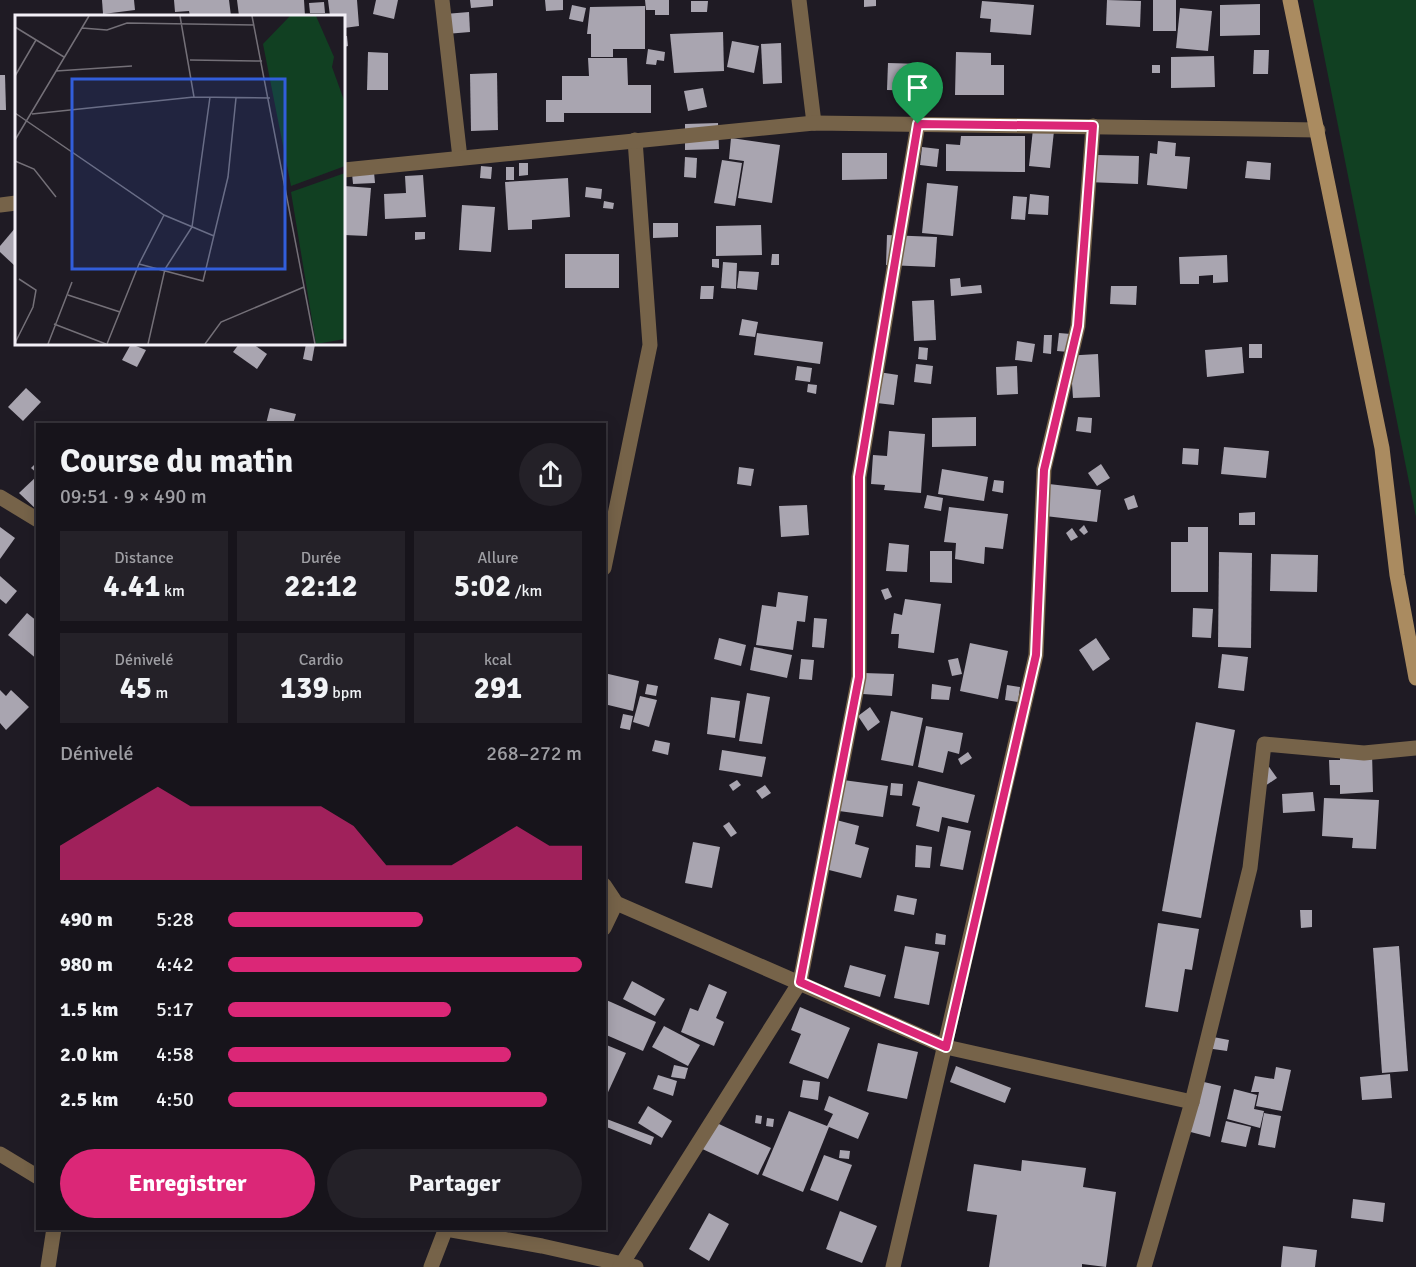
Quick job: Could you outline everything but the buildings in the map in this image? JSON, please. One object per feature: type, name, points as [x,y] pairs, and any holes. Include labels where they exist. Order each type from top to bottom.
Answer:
[{"type":"street","points":[[442,0],[460,158]]},
{"type":"street","points":[[799,0],[813,123]]},
{"type":"street","points":[[1290,0],[1382,448],[1397,575],[1416,678]]},
{"type":"street","points":[[345,170],[813,123],[1318,130]]},
{"type":"street","points":[[452,1230],[542,1246],[626,1266],[800,982],[859,677],[859,477],[918,124]]},
{"type":"street","points":[[893,1267],[1036,655],[1044,470],[1078,326],[1093,126]]},
{"type":"street","points":[[606,558],[650,345],[635,140]]},
{"type":"street","points":[[0,205],[15,203]]},
{"type":"street","points":[[0,497],[36,519]]},
{"type":"street","points":[[1144,1267],[1191,1102],[1250,868],[1264,744],[1364,753],[1416,748]]},
{"type":"street","points":[[606,888],[616,903],[946,1047],[1191,1102]]},
{"type":"street","points":[[606,924],[616,903]]},
{"type":"street","points":[[0,1154],[36,1176]]},
{"type":"street","points":[[48,1267],[54,1230]]},
{"type":"street","points":[[431,1267],[446,1230]]},
{"type":"green space","points":[[1313,0],[1416,0],[1416,517]]},
{"type":"route","points":[[918,124],[1093,126],[1078,326],[1044,470],[1036,655],[946,1047],[800,982],[859,677],[859,477],[918,124]]}]
